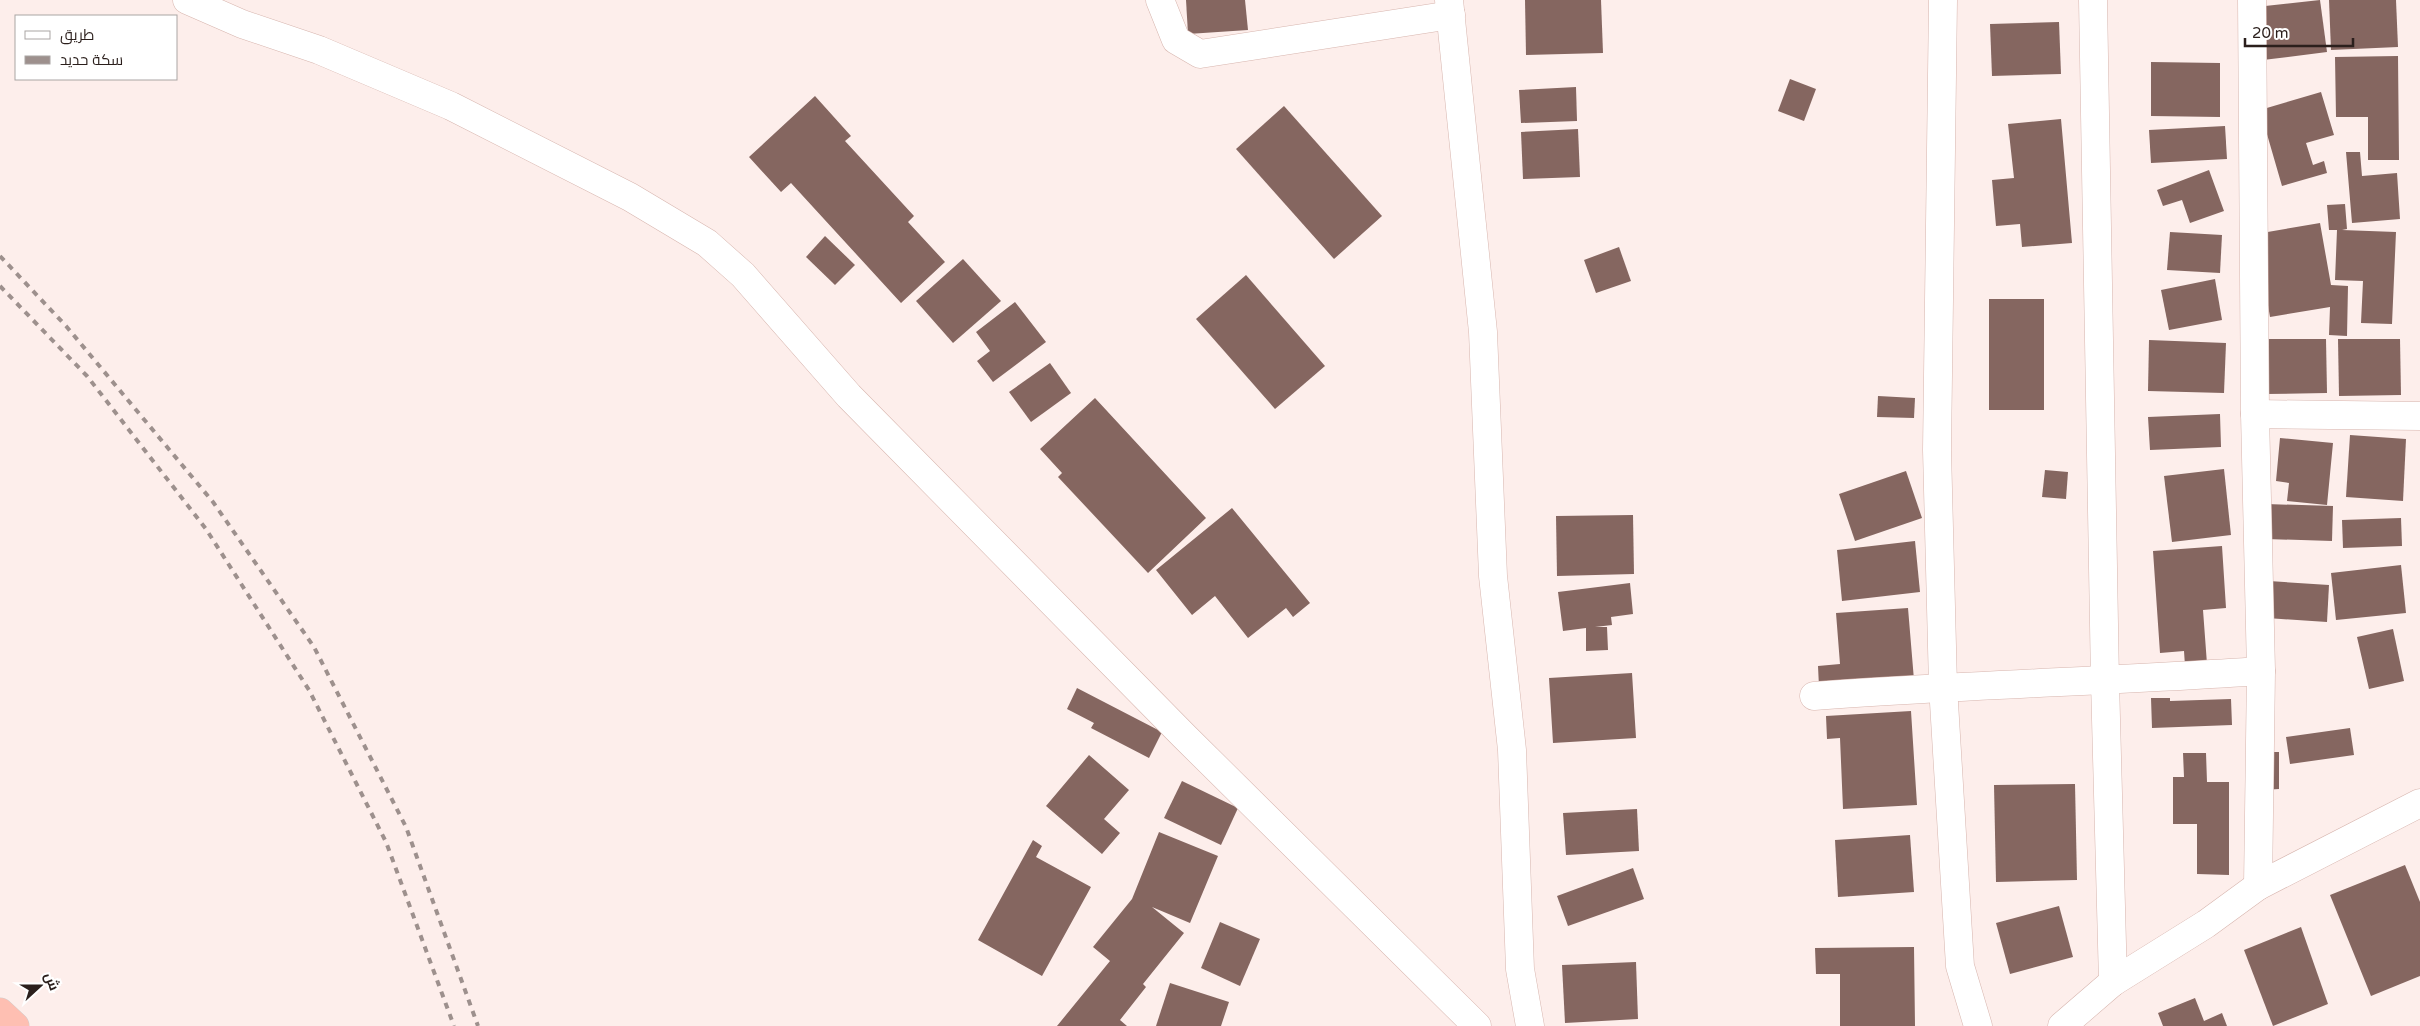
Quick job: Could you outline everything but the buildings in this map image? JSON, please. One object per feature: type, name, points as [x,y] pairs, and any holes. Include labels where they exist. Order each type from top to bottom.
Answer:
[{"type":"highway","points":[[0,1012],[15,1026]]},
{"type":"street","points":[[187,0],[242,24],[319,50],[451,106],[630,197],[707,243],[743,275],[863,410],[1177,728],[1477,1026]]},
{"type":"street","points":[[1160,0],[1176,40],[1200,54],[1450,7],[1483,332],[1493,576],[1512,750],[1520,969],[1530,1026]]},
{"type":"street","points":[[1943,0],[1937,450],[1943,686],[1960,966],[1978,1026]]},
{"type":"street","points":[[2093,0],[2105,681],[2113,982]]},
{"type":"street","points":[[2252,0],[2255,414],[2261,672],[2258,886]]},
{"type":"street","points":[[2255,414],[2420,416]]},
{"type":"street","points":[[1814,696],[1943,686],[2105,681],[2261,672]]},
{"type":"street","points":[[2062,1026],[2113,982],[2206,924],[2258,886],[2420,803]]},
{"type":"railway","points":[[0,256],[66,326],[213,502],[314,647],[406,827],[478,1026]]},
{"type":"railway","points":[[0,286],[87,376],[206,529],[309,690],[386,842],[454,1026]]}]
